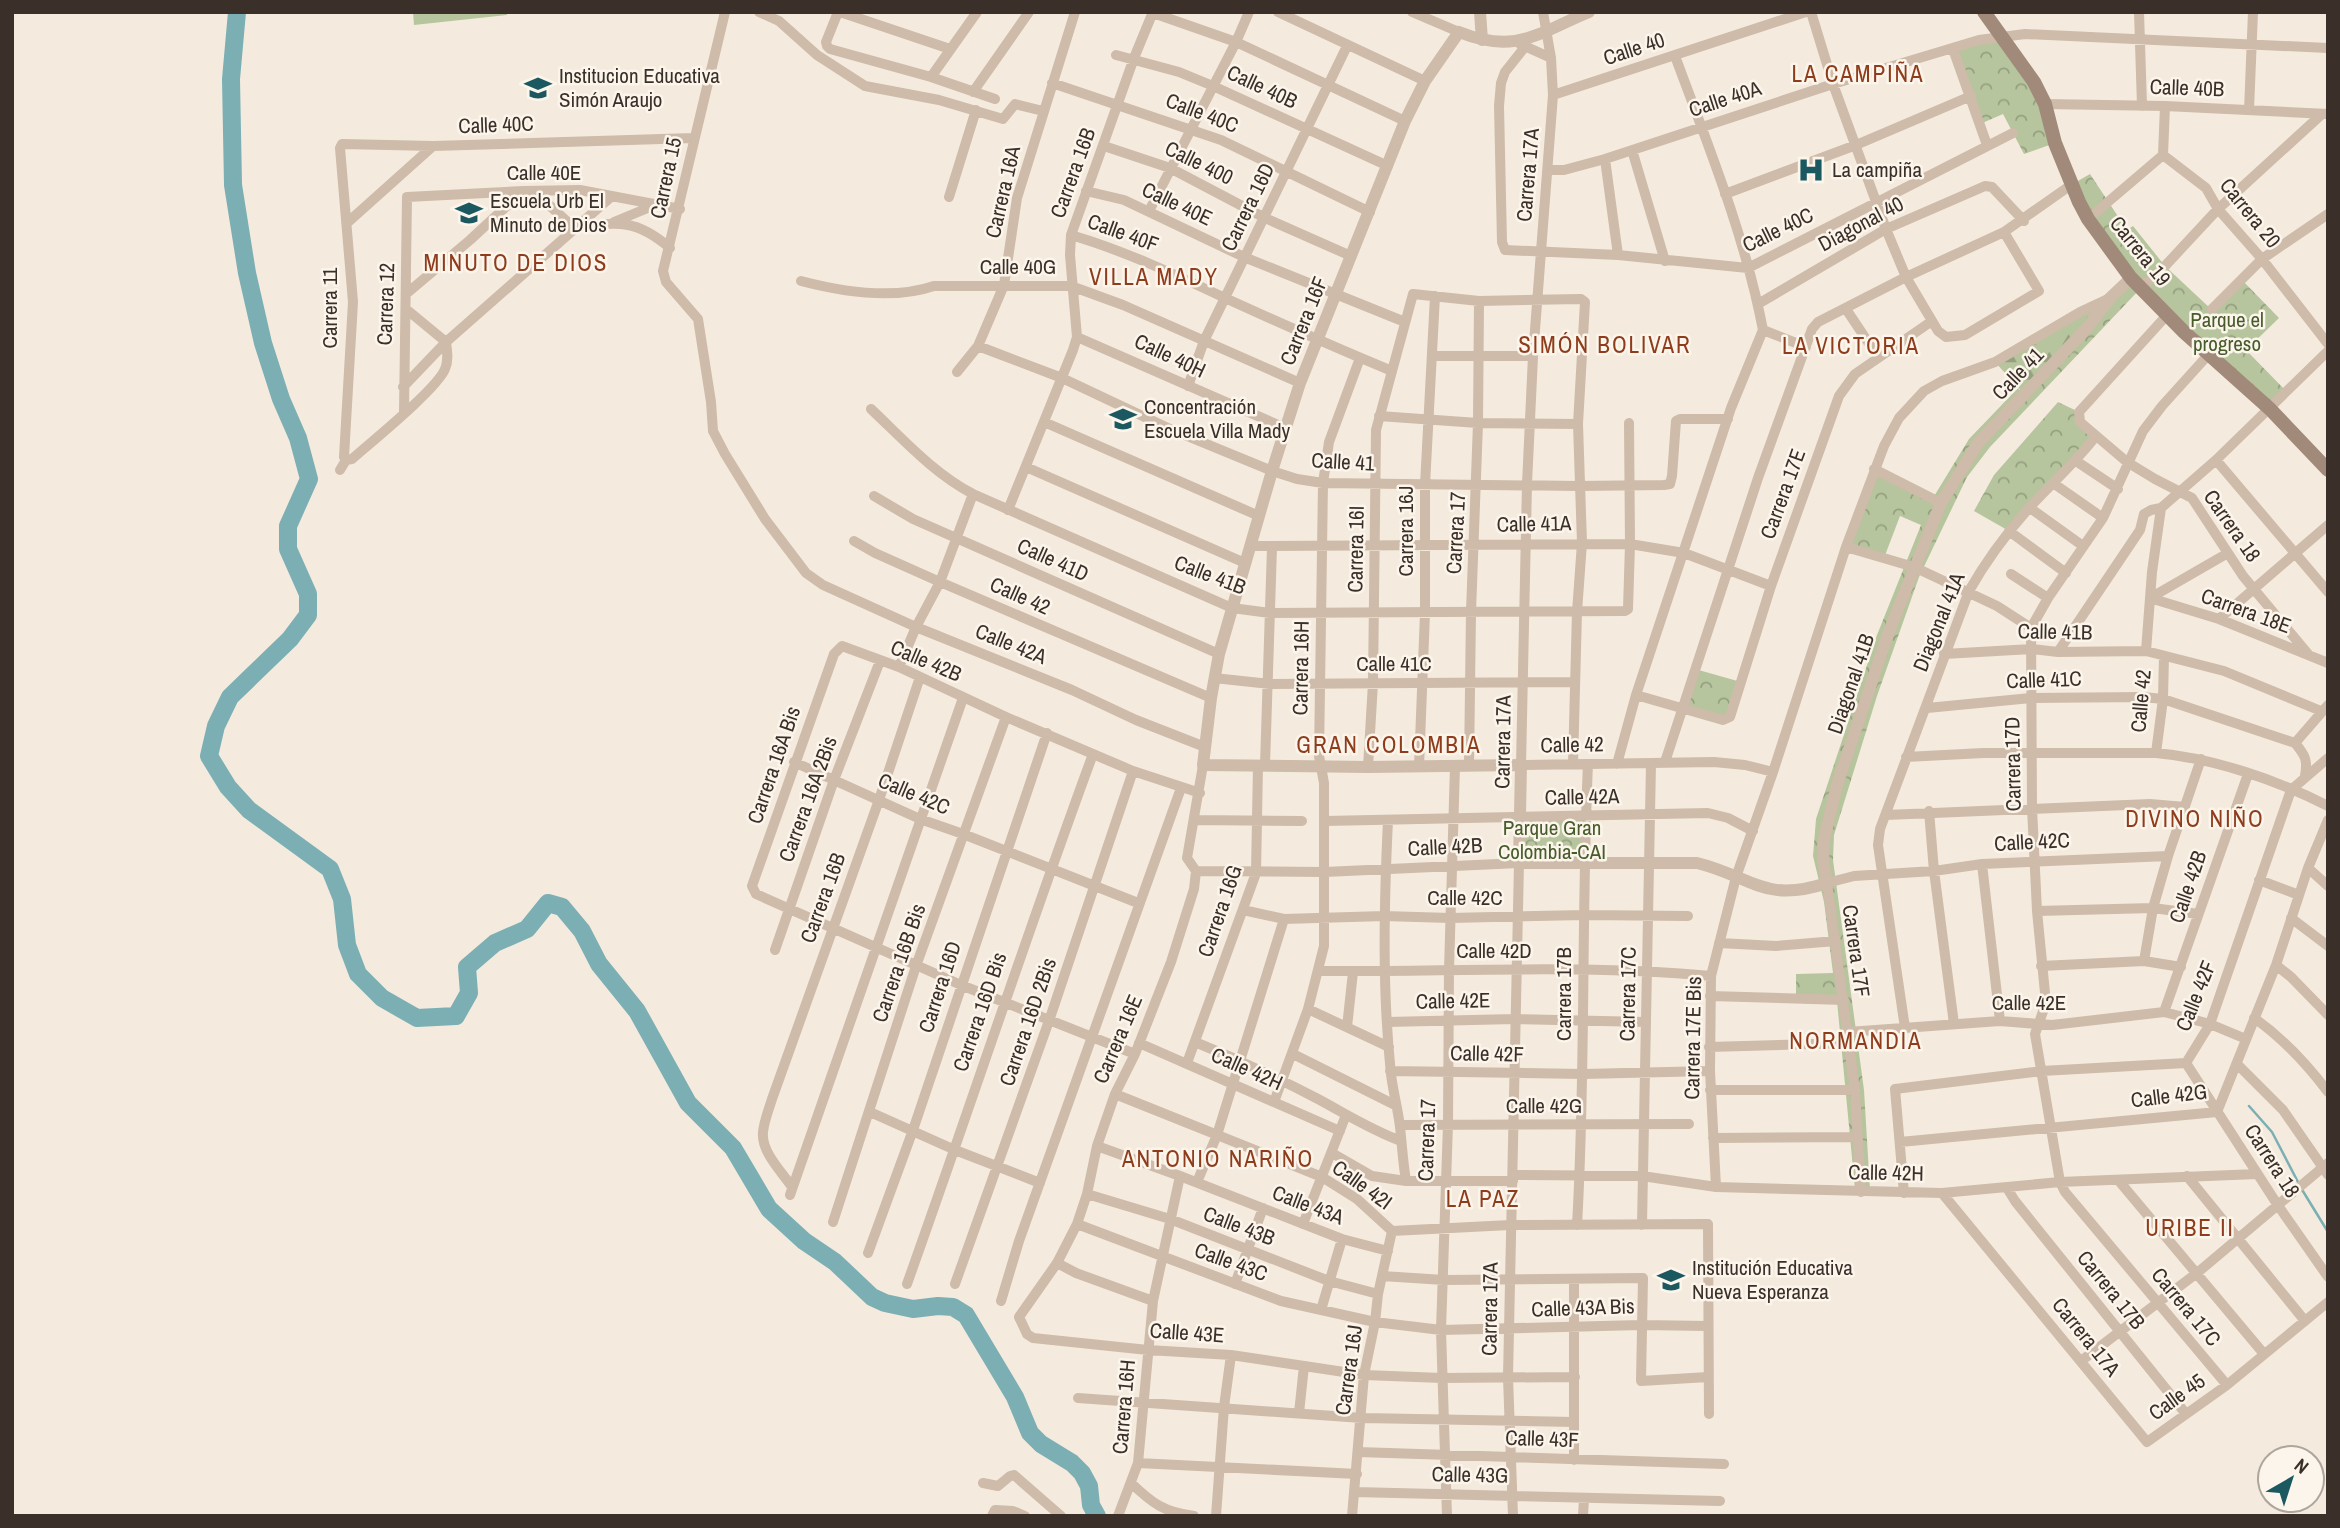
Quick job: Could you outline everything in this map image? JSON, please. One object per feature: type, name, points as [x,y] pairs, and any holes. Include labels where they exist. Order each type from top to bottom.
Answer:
[{"type":"main road","name":"Carrera 19","points":[[1984,12],[2025,68],[2045,104],[2054,143],[2088,219],[2136,283],[2270,409],[2328,470]]},
{"type":"street","name":"Carrera 15","points":[[725,12],[663,271],[666,282],[698,319],[712,402],[713,431],[724,454],[765,519],[806,573]]},
{"type":"street","points":[[759,12],[779,21],[817,55],[865,86],[939,100],[1003,119],[1015,104],[1044,111]]},
{"type":"street","points":[[950,49],[839,12],[826,42],[830,49],[930,77],[995,99]]},
{"type":"street","points":[[972,92],[1028,12]]},
{"type":"street","name":"Carrera 16A","points":[[957,372],[978,345],[1004,285],[1017,198],[1075,12]]},
{"type":"street","points":[[1149,211],[1249,12]]},
{"type":"street","points":[[1278,12],[1424,81]]},
{"type":"street","points":[[1412,12],[1482,40],[1520,45],[1551,58]]},
{"type":"street","points":[[1480,12],[1482,40]]},
{"type":"street","name":"Carrera 17A","points":[[1513,1516],[1508,1377],[1510,1225],[1527,484],[1536,300],[1549,170],[1553,95],[1544,12]]},
{"type":"street","points":[[1520,45],[1589,12]]},
{"type":"street","points":[[1808,12],[1886,229],[1906,276],[1938,331],[1946,337],[1965,335],[2039,291],[2004,232]]},
{"type":"street","name":"Calle 40","points":[[1553,95],[1808,12]]},
{"type":"street","points":[[2139,12],[2142,106]]},
{"type":"street","points":[[2249,110],[2253,12]]},
{"type":"street","points":[[930,77],[972,13]]},
{"type":"street","points":[[1153,13],[1236,42],[1405,121]]},
{"type":"street","name":"Carrera 16B","points":[[1008,510],[1077,337],[1071,286],[1071,235],[1120,104],[1134,58],[1153,13]]},
{"type":"street","name":"Carrera 16F","points":[[1203,765],[1219,654],[1300,383],[1405,121],[1424,81],[1459,32]]},
{"type":"street","name":"Calle 40A","points":[[1549,170],[1564,170],[1605,159],[1833,84],[2001,36],[2025,34],[2328,48]]},
{"type":"street","name":"Calle 40C","points":[[1520,45],[1501,83],[1499,106],[1502,242],[1505,250],[1618,255],[1748,268],[2013,133]]},
{"type":"street","name":"Carrera 16D","points":[[1188,386],[1204,341],[1348,46]]},
{"type":"street","points":[[1953,48],[1987,145]]},
{"type":"street","name":"Calle 40B","points":[[1116,55],[1180,72],[1388,166]]},
{"type":"street","points":[[1617,764],[1636,695],[1728,419],[1763,330],[1748,268],[1725,194],[1675,56]]},
{"type":"street","name":"Calle 40C","points":[[1052,83],[1221,139],[1370,212]]},
{"type":"street","points":[[1725,194],[1856,145],[1971,96]]},
{"type":"street","name":"Calle 40B","points":[[2045,104],[2165,106],[2325,114]]},
{"type":"street","points":[[2088,219],[2163,155],[2165,106]]},
{"type":"street","points":[[949,197],[976,110]]},
{"type":"street","name":"Calle 41","points":[[1941,503],[1978,443],[2087,328],[2110,298],[2165,266],[2218,209],[2325,114]]},
{"type":"street","name":"Calle 40C","points":[[342,144],[433,146],[694,138]]},
{"type":"street","name":"Carrera 11","points":[[342,144],[340,148],[353,302],[344,457],[346,460]]},
{"type":"street","points":[[347,223],[433,146]]},
{"type":"street","name":"Calle 400","points":[[1104,146],[1170,168],[1265,218],[1352,256]]},
{"type":"street","points":[[1632,150],[1665,261]]},
{"type":"street","name":"Carrera 20","points":[[2163,155],[2206,188],[2218,209],[2262,259],[2328,344]]},
{"type":"street","points":[[1605,159],[1618,255]]},
{"type":"street","name":"Carrera 17E","points":[[1665,762],[1758,478],[1812,329],[1818,322],[1906,276],[2024,221],[2071,185]]},
{"type":"street","name":"Diagonal 40","points":[[1758,304],[1886,229],[1985,186],[1992,187],[2024,221]]},
{"type":"street","name":"Calle 40E","points":[[407,197],[580,190],[680,209]]},
{"type":"street","points":[[406,294],[528,191],[574,228],[613,223],[634,226],[652,232],[670,248]]},
{"type":"street","name":"Calle 40E","points":[[1086,191],[1124,200],[1244,257],[1405,321]]},
{"type":"street","points":[[403,387],[446,342],[612,196]]},
{"type":"street","name":"Carrera 12","points":[[404,412],[407,197]]},
{"type":"street","points":[[613,223],[655,205]]},
{"type":"street","points":[[2212,309],[2262,259],[2327,215]]},
{"type":"street","name":"Calle 40F","points":[[1071,235],[1109,246],[1165,269],[1392,371]]},
{"type":"street","name":"Calle 40G","points":[[801,281],[828,288],[894,293],[914,293],[934,286],[1071,286],[1094,293],[1300,383]]},
{"type":"street","name":"Carrera 16I","points":[[1368,768],[1373,683],[1379,416],[1413,294],[1435,296]]},
{"type":"street","points":[[1435,296],[1479,301],[1584,300],[1578,424],[1582,543],[1577,612],[1573,764]]},
{"type":"street","name":"Carrera 16J","points":[[1419,767],[1425,613],[1425,485],[1435,296]]},
{"type":"street","points":[[1773,772],[1846,547],[1874,469],[1899,418],[1924,391],[1942,381],[1996,362],[2080,312],[2110,298]]},
{"type":"street","name":"Carrera 17","points":[[1469,766],[1471,612],[1480,356],[1479,301]]},
{"type":"street","points":[[340,470],[346,460],[352,460],[442,374],[448,356],[446,342],[406,309]]},
{"type":"street","points":[[1846,309],[1878,357]]},
{"type":"street","name":"Carrera 18","points":[[2167,315],[2079,412],[2080,422],[2127,462],[2192,498],[2254,589],[2308,654]]},
{"type":"street","name":"Carrera 17E","points":[[1682,709],[1727,720],[1730,717],[1771,586],[1839,396],[1855,374],[1932,321]]},
{"type":"street","points":[[1763,330],[1806,347]]},
{"type":"street","name":"Calle 40H","points":[[1077,337],[1285,428]]},
{"type":"street","name":"Calle 41","points":[[978,345],[1062,378],[1170,429],[1272,471],[1323,483],[1578,486],[1670,484],[1676,421],[1728,419]]},
{"type":"street","points":[[2058,652],[2140,530],[2144,514],[2151,509],[2161,508],[2216,460],[2328,351]]},
{"type":"street","points":[[1846,547],[1914,566],[1969,591],[2031,628],[2103,517],[2118,489],[2127,462],[2149,422],[2209,354]]},
{"type":"street","points":[[1432,356],[1533,356]]},
{"type":"street","name":"Carrera 16H","points":[[1274,1102],[1308,1009],[1324,946],[1325,821],[1324,783],[1320,767],[1323,483],[1329,442],[1360,358]]},
{"type":"street","name":"Calle 41B","points":[[871,409],[935,470],[954,484],[1232,608],[1270,613],[1625,611],[1628,608],[1630,544]]},
{"type":"street","points":[[1379,416],[1478,423],[1578,424]]},
{"type":"street","points":[[1044,422],[1259,516]]},
{"type":"street","points":[[1629,423],[1630,544]]},
{"type":"street","name":"Diagonal 41A","points":[[1886,815],[1927,708],[1944,654],[1969,591],[1987,558],[2096,436]]},
{"type":"street","points":[[2216,460],[2328,592]]},
{"type":"street","points":[[2076,461],[2118,489]]},
{"type":"street","points":[[1026,467],[1245,563]]},
{"type":"street","points":[[1874,469],[1941,503]]},
{"type":"street","points":[[2053,483],[2103,517]]},
{"type":"street","points":[[899,667],[940,582],[973,494]]},
{"type":"street","name":"Calle 41D","points":[[874,496],[913,519],[1219,654]]},
{"type":"street","name":"Diagonal 41B","points":[[1827,883],[1823,859],[1826,824],[1888,634],[1941,503]]},
{"type":"street","points":[[2029,508],[2083,546]]},
{"type":"street","name":"Calle 42","points":[[2146,651],[2161,508]]},
{"type":"street","points":[[2219,619],[2328,525]]},
{"type":"street","points":[[2009,531],[2066,573]]},
{"type":"street","name":"Calle 42","points":[[855,541],[875,553],[940,582],[1211,698]]},
{"type":"street","name":"Calle 41A","points":[[1250,546],[1630,544],[1684,553],[1771,586]]},
{"type":"street","name":"Carrera 16G","points":[[1186,1063],[1256,873],[1269,684],[1272,547]]},
{"type":"street","points":[[2150,598],[2228,552]]},
{"type":"street","name":"Calle 42A","points":[[806,573],[823,585],[916,627],[1205,747]]},
{"type":"street","points":[[2011,574],[2048,598]]},
{"type":"street","name":"Carrera 18E","points":[[2150,598],[2219,619],[2326,660]]},
{"type":"street","name":"Carrera 17D","points":[[2031,628],[2032,808],[2036,911],[2046,1003],[2038,1024]]},
{"type":"street","name":"Calle 42B","points":[[834,654],[842,646],[899,667],[1006,718],[1133,771],[1200,793]]},
{"type":"street","name":"Calle 41B","points":[[1944,654],[2032,649],[2058,652],[2146,651],[2164,656]]},
{"type":"street","name":"Carrera 16A Bis","points":[[789,910],[752,890],[794,762],[834,654]]},
{"type":"street","points":[[2164,656],[2224,671],[2325,708],[2295,743],[2305,755],[2305,776]]},
{"type":"street","name":"Calle 42","points":[[1906,757],[1957,753],[2156,753],[2163,699],[2164,656]]},
{"type":"street","name":"Carrera 16A 2Bis","points":[[775,950],[834,780],[880,661]]},
{"type":"street","name":"Carrera 16B","points":[[791,1191],[771,1158],[764,1143],[763,1132],[920,677]]},
{"type":"street","name":"Calle 41C","points":[[1214,678],[1269,684],[1575,682]]},
{"type":"street","points":[[1636,695],[1682,709]]},
{"type":"street","name":"Calle 41C","points":[[1927,708],[2031,698],[2143,697],[2163,699],[2295,743]]},
{"type":"street","name":"Carrera 16B Bis","points":[[791,1191],[963,698]]},
{"type":"street","name":"Carrera 16B Bis","points":[[833,1222],[916,966],[1006,718]]},
{"type":"street","name":"Carrera 16D","points":[[869,1253],[1047,733]]},
{"type":"street","points":[[2156,753],[2201,759],[2248,774],[2328,806]]},
{"type":"street","name":"Carrera 16D Bis","points":[[906,1284],[1093,754]]},
{"type":"street","name":"Calle 42F","points":[[1900,1142],[1895,1088],[2042,1071],[2186,1063],[2210,1024],[2291,790],[2328,758]]},
{"type":"street","points":[[2144,961],[2153,908],[2201,759]]},
{"type":"street","name":"Calle 42C","points":[[794,762],[920,819],[1138,903]]},
{"type":"street","name":"Calle 42","points":[[1203,765],[1368,768],[1714,762],[1745,765],[1773,772]]},
{"type":"street","name":"Carrera 17C","points":[[1642,1225],[1651,763]]},
{"type":"street","name":"Carrera 17B","points":[[1577,1225],[1583,1125],[1584,863],[1588,764]]},
{"type":"street","name":"Carrera 16E","points":[[1019,1317],[1057,1263],[1077,1224],[1087,1194],[1097,1146],[1115,1094],[1135,1054],[1171,962],[1194,889],[1196,871],[1188,858],[1203,765]]},
{"type":"street","name":"Carrera 17","points":[[1447,1516],[1441,1330],[1455,766]]},
{"type":"street","name":"Carrera 16D 2Bis","points":[[955,1284],[999,1166],[1133,771]]},
{"type":"street","name":"Carrera 17E Bis","points":[[1716,1187],[1710,1090],[1711,976],[1736,877],[1773,772]]},
{"type":"street","name":"Calle 42B","points":[[2164,1012],[2248,774]]},
{"type":"street","name":"Carrera 16E","points":[[1001,1301],[1019,1241],[1181,788]]},
{"type":"street","points":[[1905,1028],[1878,845],[1880,829],[1886,815],[2150,803],[2185,807]]},
{"type":"street","points":[[1929,811],[1954,1024]]},
{"type":"street","name":"Calle 42A","points":[[1325,821],[1718,814],[1753,831]]},
{"type":"street","points":[[1194,820],[1301,821]]},
{"type":"street","points":[[1388,820],[1384,916],[1387,1023],[1406,1181]]},
{"type":"street","name":"Calle 42G","points":[[1900,1142],[2217,1112],[2276,965],[2298,895],[2327,821]]},
{"type":"street","name":"Calle 42C","points":[[1736,877],[1754,886],[1781,891],[1801,890],[1840,878],[1934,871],[1982,864],[2168,856]]},
{"type":"street","name":"Calle 42B","points":[[1196,871],[1325,872],[1519,863],[1649,862],[1697,863],[1724,870],[1736,877]]},
{"type":"street","points":[[1982,864],[2000,1021]]},
{"type":"street","points":[[2308,867],[2328,886]]},
{"type":"street","points":[[2259,880],[2298,895]]},
{"type":"street","name":"Carrera 17F","points":[[1827,883],[1855,1090],[1861,1192]]},
{"type":"street","points":[[2036,911],[2153,908],[2198,914]]},
{"type":"street","points":[[789,910],[961,985],[1050,1018],[1135,1054]]},
{"type":"street","name":"Calle 42C","points":[[1242,910],[1284,919],[1384,916],[1688,916]]},
{"type":"street","points":[[2291,918],[2328,946]]},
{"type":"street","points":[[1197,1182],[1217,1135],[1234,1084],[1284,919]]},
{"type":"street","points":[[1719,943],[1776,946],[1836,941]]},
{"type":"street","name":"Calle 42E","points":[[2041,966],[2144,961],[2181,967]]},
{"type":"street","points":[[2276,965],[2291,976],[2328,1015]]},
{"type":"street","name":"Calle 42D","points":[[1319,971],[1583,969],[1648,970],[1711,976]]},
{"type":"street","points":[[1347,1027],[1353,972]]},
{"type":"street","points":[[1710,996],[1843,1000]]},
{"type":"street","points":[[1308,1009],[1389,1047]]},
{"type":"street","name":"Calle 42E","points":[[1848,1032],[2000,1021],[2052,1025],[2164,1012],[2210,1024],[2246,1038]]},
{"type":"street","points":[[2254,1018],[2304,1061],[2328,1092]]},
{"type":"street","name":"Calle 42E","points":[[1387,1023],[1515,1019],[1646,1022]]},
{"type":"street","name":"Carrera 17C","points":[[2038,1024],[2035,1034],[2060,1182],[2227,1385]]},
{"type":"street","points":[[1195,1042],[1241,1060],[1372,1130],[1401,1141]]},
{"type":"street","name":"Calle 42H","points":[[1139,1043],[1340,1130]]},
{"type":"street","points":[[1709,1047],[1849,1043]]},
{"type":"street","points":[[1293,1054],[1395,1105]]},
{"type":"street","name":"Carrera 18","points":[[2186,1063],[2328,1278]]},
{"type":"street","points":[[2081,1361],[2197,1273],[2306,1180],[2326,1168],[2283,1110],[2238,1065]]},
{"type":"street","name":"Calle 42F","points":[[1391,1071],[1514,1074],[1710,1071]]},
{"type":"street","points":[[1710,1090],[1855,1090]]},
{"type":"street","name":"Calle 42I","points":[[1115,1094],[1322,1177],[1357,1199],[1392,1231],[1510,1225],[1709,1224],[1708,1326]]},
{"type":"street","points":[[870,1112],[955,1150],[1040,1183]]},
{"type":"street","points":[[1303,1224],[1346,1115]]},
{"type":"street","name":"Calle 42G","points":[[1400,1125],[1689,1124]]},
{"type":"street","points":[[1713,1138],[1858,1137]]},
{"type":"street","points":[[1900,1142],[1904,1192]]},
{"type":"street","name":"Calle 43A","points":[[1097,1146],[1180,1175],[1342,1239],[1388,1251]]},
{"type":"street","name":"Calle 42H","points":[[1332,1153],[1372,1176],[1406,1181],[1580,1174],[1642,1176],[1716,1187],[1861,1192],[1942,1193],[2060,1182],[2257,1174]]},
{"type":"street","name":"Carrera 16H","points":[[1118,1515],[1138,1463],[1153,1301],[1180,1175]]},
{"type":"street","points":[[2187,1176],[2305,1321]]},
{"type":"street","points":[[2119,1181],[2264,1354]]},
{"type":"street","name":"Carrera 17B","points":[[2007,1188],[2186,1414]]},
{"type":"street","name":"Carrera 17A","points":[[1942,1193],[2147,1443]]},
{"type":"street","name":"Calle 43B","points":[[1087,1194],[1170,1219],[1329,1281],[1378,1294]]},
{"type":"street","points":[[1235,1284],[1264,1208]]},
{"type":"street","name":"Calle 43C","points":[[1077,1224],[1281,1301],[1375,1322]]},
{"type":"street","name":"Carrera 16J","points":[[1352,1516],[1364,1375],[1392,1231]]},
{"type":"street","name":"Carrera 16J","points":[[1321,1310],[1342,1239]]},
{"type":"street","points":[[1057,1263],[1076,1273],[1153,1301]]},
{"type":"street","points":[[1382,1276],[1444,1280],[1643,1278],[1641,1381],[1708,1377]]},
{"type":"street","points":[[1574,1279],[1574,1460]]},
{"type":"street","name":"Calle 45","points":[[2147,1443],[2227,1385],[2328,1302]]},
{"type":"street","name":"Calle 43E","points":[[1019,1317],[1027,1334],[1033,1338],[1148,1350],[1231,1355],[1364,1375]]},
{"type":"street","name":"Calle 43A Bis","points":[[1375,1322],[1441,1330],[1708,1326]]},
{"type":"street","points":[[1708,1326],[1709,1414]]},
{"type":"street","points":[[1216,1516],[1224,1407],[1231,1355]]},
{"type":"street","points":[[1299,1413],[1304,1366]]},
{"type":"street","points":[[1364,1375],[1442,1378],[1575,1377]]},
{"type":"street","points":[[1078,1398],[1362,1418],[1574,1422]]},
{"type":"street","name":"Calle 43F","points":[[1359,1452],[1724,1464]]},
{"type":"street","points":[[1138,1463],[1357,1474]]},
{"type":"street","points":[[983,1483],[998,1486],[1014,1475],[1061,1516]]},
{"type":"street","points":[[1131,1483],[1153,1503],[1172,1513],[1194,1516]]},
{"type":"street","name":"Calle 43G","points":[[1355,1492],[1720,1502]]},
{"type":"street","points":[[1583,1516],[1584,1499]]},
{"type":"street","points":[[992,1516],[995,1510],[1013,1511],[1025,1516]]},
{"type":"green space","points":[[413,12],[507,12],[507,15],[414,25]]},
{"type":"green space","points":[[2001,36],[2015,53],[2055,143],[2024,154],[2003,114],[1980,124],[1953,49]]},
{"type":"green space","name":"Parque el progreso","points":[[2090,174],[2127,230],[2133,226],[2165,266],[2211,309],[2241,279],[2279,318],[2246,350],[2287,392],[2270,409],[2140,289],[1990,447],[1967,477],[1919,577],[1877,696],[1834,835],[1833,860],[1864,1090],[1870,1190],[1855,1189],[1837,1001],[1796,1000],[1796,974],[1833,973],[1824,902],[1813,856],[1816,819],[1877,635],[1921,525],[1900,516],[1884,558],[1846,546],[1874,469],[1933,498],[1969,439],[2018,388],[2024,394],[2131,278],[2071,185]]},
{"type":"green space","points":[[2110,298],[2025,395],[1995,362]]},
{"type":"green space","points":[[2058,402],[2079,412],[2096,436],[2009,531],[1974,511],[1994,475]]},
{"type":"green space","points":[[1695,669],[1741,682],[1730,717],[1682,709]]},
{"type":"green space","name":"Parque Gran Colombia-CAI","points":[[1586,816],[1584,863],[1519,863],[1520,817]]},
{"type":"waterway","points":[[237,12],[231,79],[233,185],[247,273],[263,343],[281,399],[298,438],[309,479],[288,526],[288,549],[308,594],[308,615],[290,639],[230,697],[216,726],[209,756],[228,787],[249,810],[330,869],[342,899],[347,945],[358,974],[382,998],[417,1018],[456,1016],[469,993],[467,967],[495,943],[527,929],[548,903],[562,907],[582,931],[599,964],[637,1011],[688,1103],[733,1148],[769,1209],[804,1241],[835,1262],[872,1297],[885,1303],[913,1309],[953,1307],[966,1315],[1015,1397],[1030,1433],[1082,1473],[1089,1486],[1091,1505],[1097,1516]]},
{"type":"waterway","points":[[2249,1106],[2272,1132],[2298,1182]]},
{"type":"waterway","points":[[2301,1188],[2328,1232]]},
{"type":"place","name":"Institucion Educativa Simón Araujo","points":[[538,88]]},
{"type":"place","name":"La campiña","points":[[1811,170]]},
{"type":"place","name":"Escuela Urb El Minuto de Dios","points":[[469,213]]},
{"type":"place","name":"Concentración Escuela Villa Mady","points":[[1123,419]]},
{"type":"place","name":"Institución Educativa Nueva Esperanza","points":[[1671,1280]]},
{"type":"district","name":"LA CAMPIÑA","points":[[1858,74]]},
{"type":"district","name":"MINUTO DE DIOS","points":[[516,263]]},
{"type":"district","name":"VILLA MADY","points":[[1154,277]]},
{"type":"district","name":"SIMÓN BOLIVAR","points":[[1605,345]]},
{"type":"district","name":"LA VICTORIA","points":[[1851,346]]},
{"type":"district","name":"GRAN COLOMBIA","points":[[1389,745]]},
{"type":"district","name":"DIVINO NIÑO","points":[[2195,819]]},
{"type":"district","name":"NORMANDIA","points":[[1856,1041]]},
{"type":"district","name":"ANTONIO NARIÑO","points":[[1218,1159]]},
{"type":"district","name":"LA PAZ","points":[[1483,1199]]},
{"type":"district","name":"URIBE II","points":[[2190,1228]]}]
